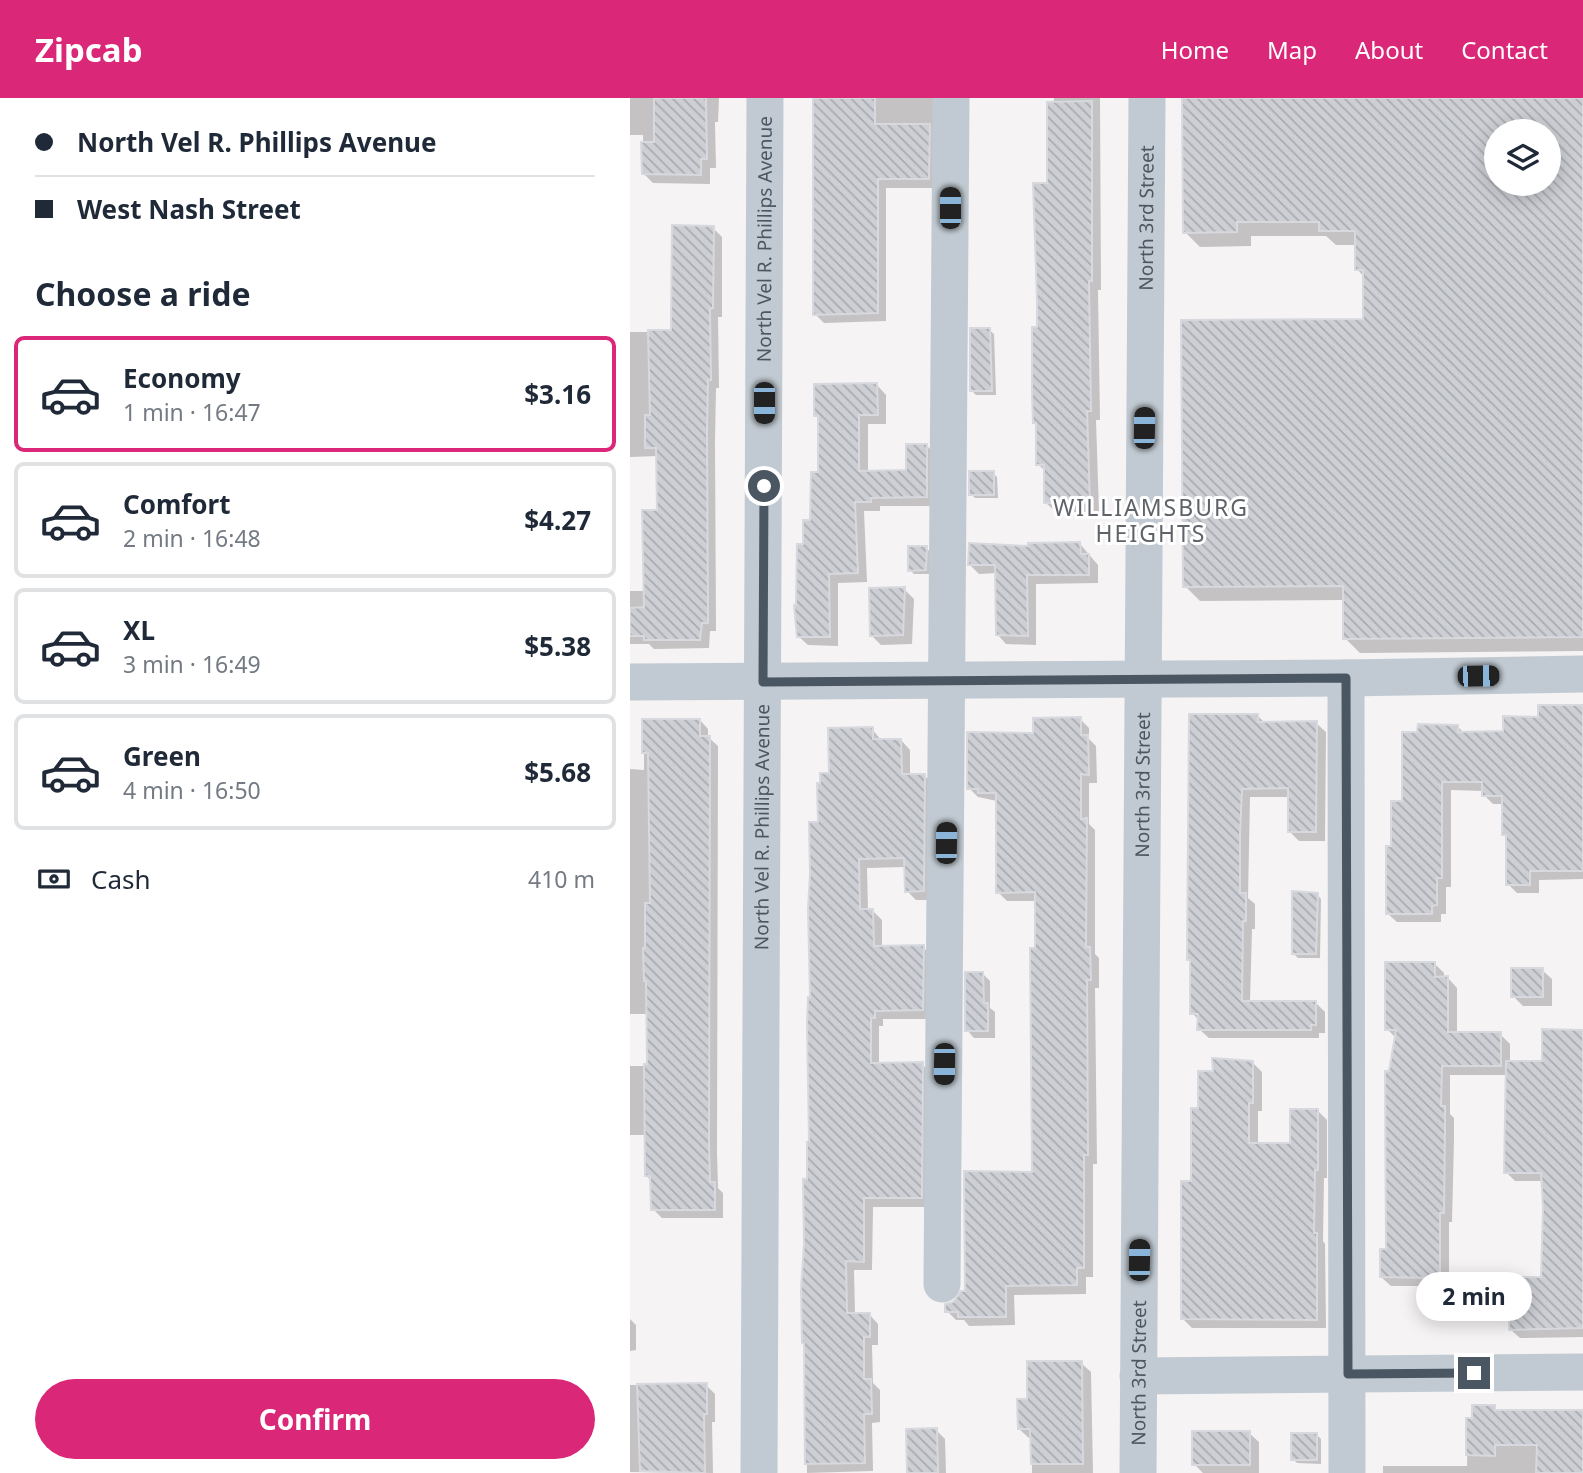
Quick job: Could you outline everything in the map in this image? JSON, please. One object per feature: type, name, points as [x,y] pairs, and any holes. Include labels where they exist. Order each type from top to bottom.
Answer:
[{"type":"street","name":"North Vel R. Phillips Avenue","points":[[759,1473],[765,98]]},
{"type":"street","points":[[942,1284],[951,98]]},
{"type":"street","name":"North 3rd Street","points":[[1138,1473],[1147,98]]},
{"type":"street","points":[[630,682],[1583,674]]},
{"type":"street","points":[[1346,678],[1347,1473]]},
{"type":"street","points":[[1138,1376],[1583,1372]]},
{"type":"building","points":[[654,98],[706,98],[707,159],[701,159],[701,175],[642,174],[641,142],[654,142]]},
{"type":"building","points":[[813,98],[875,98],[875,124],[930,124],[929,179],[878,179],[878,313],[813,315]]},
{"type":"building","points":[[1182,98],[1583,98],[1583,637],[1343,639],[1343,586],[1183,587],[1181,320],[1363,319],[1363,270],[1355,270],[1355,231],[1319,231],[1319,222],[1237,222],[1237,232],[1183,233]]},
{"type":"building","points":[[1092,101],[1092,281],[1089,281],[1091,411],[1087,411],[1090,503],[1044,503],[1044,465],[1036,465],[1036,423],[1033,423],[1032,395],[1032,327],[1037,327],[1033,183],[1047,183],[1047,102]]},
{"type":"building","points":[[672,225],[714,226],[713,308],[710,309],[711,380],[708,380],[707,432],[708,623],[702,623],[700,640],[644,640],[644,636],[630,636],[630,608],[644,607],[642,510],[657,510],[656,448],[645,448],[645,415],[650,415],[648,330],[671,330]]},
{"type":"building","points":[[970,328],[990,328],[992,391],[970,391]]},
{"type":"building","points":[[877,383],[878,415],[859,415],[859,471],[906,470],[906,444],[927,444],[927,497],[871,498],[871,502],[855,502],[858,573],[829,574],[830,637],[797,637],[794,605],[797,544],[803,544],[803,520],[810,520],[811,472],[818,472],[818,416],[814,416],[814,384]]},
{"type":"building","points":[[969,471],[994,471],[994,495],[969,495]]},
{"type":"building","points":[[1080,542],[1081,554],[1089,554],[1089,575],[1027,575],[1028,636],[996,635],[995,565],[968,565],[969,543],[1028,546],[1028,543]]},
{"type":"building","points":[[908,546],[927,546],[926,570],[908,571]]},
{"type":"building","points":[[905,587],[903,635],[870,636],[869,588]]},
{"type":"building","points":[[1538,705],[1583,705],[1583,871],[1530,871],[1530,885],[1506,885],[1506,835],[1502,835],[1502,796],[1482,796],[1482,782],[1442,782],[1442,878],[1437,878],[1437,905],[1432,906],[1432,914],[1386,914],[1386,846],[1391,846],[1391,801],[1402,801],[1402,732],[1417,732],[1418,724],[1458,725],[1458,732],[1503,731],[1503,716],[1538,717]]},
{"type":"building","points":[[1189,714],[1258,714],[1258,722],[1317,721],[1316,832],[1288,832],[1288,788],[1242,789],[1240,835],[1240,893],[1246,893],[1242,1001],[1316,1001],[1316,1025],[1311,1025],[1311,1030],[1197,1030],[1198,1014],[1190,1014],[1190,960],[1187,960]]},
{"type":"building","points":[[1081,717],[1081,735],[1088,735],[1089,775],[1081,774],[1081,819],[1087,818],[1086,947],[1090,947],[1091,980],[1087,980],[1088,1155],[1084,1155],[1084,1268],[1077,1268],[1077,1285],[1006,1286],[1006,1317],[958,1317],[958,1312],[945,1312],[945,1304],[953,1302],[961,1291],[965,1291],[964,1171],[1032,1172],[1030,948],[1035,948],[1035,892],[996,893],[996,793],[978,793],[978,789],[967,789],[967,732],[1033,733],[1033,718]]},
{"type":"building","points":[[642,719],[700,719],[700,736],[710,736],[709,1143],[710,1182],[715,1182],[715,1210],[651,1210],[650,1176],[645,1176],[644,1064],[647,1064],[643,948],[645,903],[650,903],[648,753],[642,753]]},
{"type":"building","points":[[873,727],[873,739],[901,739],[902,774],[925,774],[924,891],[905,892],[904,858],[859,859],[860,909],[873,909],[874,946],[924,945],[923,1010],[875,1011],[875,1018],[871,1018],[871,1063],[923,1062],[922,1198],[864,1198],[864,1262],[846,1261],[847,1313],[870,1313],[870,1337],[864,1337],[864,1379],[871,1379],[872,1414],[864,1414],[865,1463],[805,1464],[801,1289],[804,1244],[803,1179],[807,1179],[809,1141],[809,822],[818,822],[817,783],[820,783],[820,773],[829,773],[828,728]]},
{"type":"building","points":[[1292,891],[1318,893],[1316,954],[1292,954]]},
{"type":"building","points":[[1385,962],[1435,962],[1435,977],[1448,976],[1448,1032],[1501,1032],[1501,1066],[1442,1066],[1441,1106],[1445,1106],[1445,1129],[1444,1213],[1440,1213],[1440,1278],[1380,1277],[1380,1249],[1386,1249],[1385,1071],[1389,1071],[1396,1030],[1385,1030]]},
{"type":"building","points":[[1511,968],[1543,968],[1543,997],[1511,997]]},
{"type":"building","points":[[965,972],[983,972],[984,1003],[988,1003],[988,1031],[965,1031]]},
{"type":"building","points":[[1542,1029],[1583,1030],[1583,1328],[1509,1330],[1510,1277],[1541,1277],[1543,1208],[1541,1173],[1504,1173],[1506,1061],[1542,1061]]},
{"type":"building","points":[[1212,1058],[1253,1061],[1249,1143],[1290,1143],[1290,1109],[1318,1109],[1314,1233],[1317,1233],[1317,1320],[1181,1319],[1181,1181],[1191,1181],[1191,1108],[1198,1108],[1198,1071],[1213,1071]]},
{"type":"building","points":[[1027,1361],[1082,1361],[1083,1464],[1031,1464],[1030,1429],[1018,1429],[1017,1399],[1027,1399]]},
{"type":"building","points":[[707,1383],[707,1414],[704,1414],[705,1473],[640,1471],[637,1384]]},
{"type":"building","points":[[1472,1405],[1495,1405],[1495,1410],[1583,1410],[1583,1473],[1536,1473],[1537,1445],[1495,1445],[1495,1456],[1466,1455],[1466,1418],[1472,1418]]},
{"type":"building","points":[[937,1428],[938,1473],[907,1473],[906,1429]]},
{"type":"building","points":[[1192,1431],[1250,1431],[1250,1465],[1192,1465]]},
{"type":"building","points":[[1291,1433],[1317,1433],[1317,1460],[1291,1460]]},
{"type":"district","name":"WILLIAMSBURG HEIGHTS","points":[[1151,521]]},
{"type":"route","points":[[764,486],[763,682],[1346,678],[1348,1374],[1474,1373]]}]
